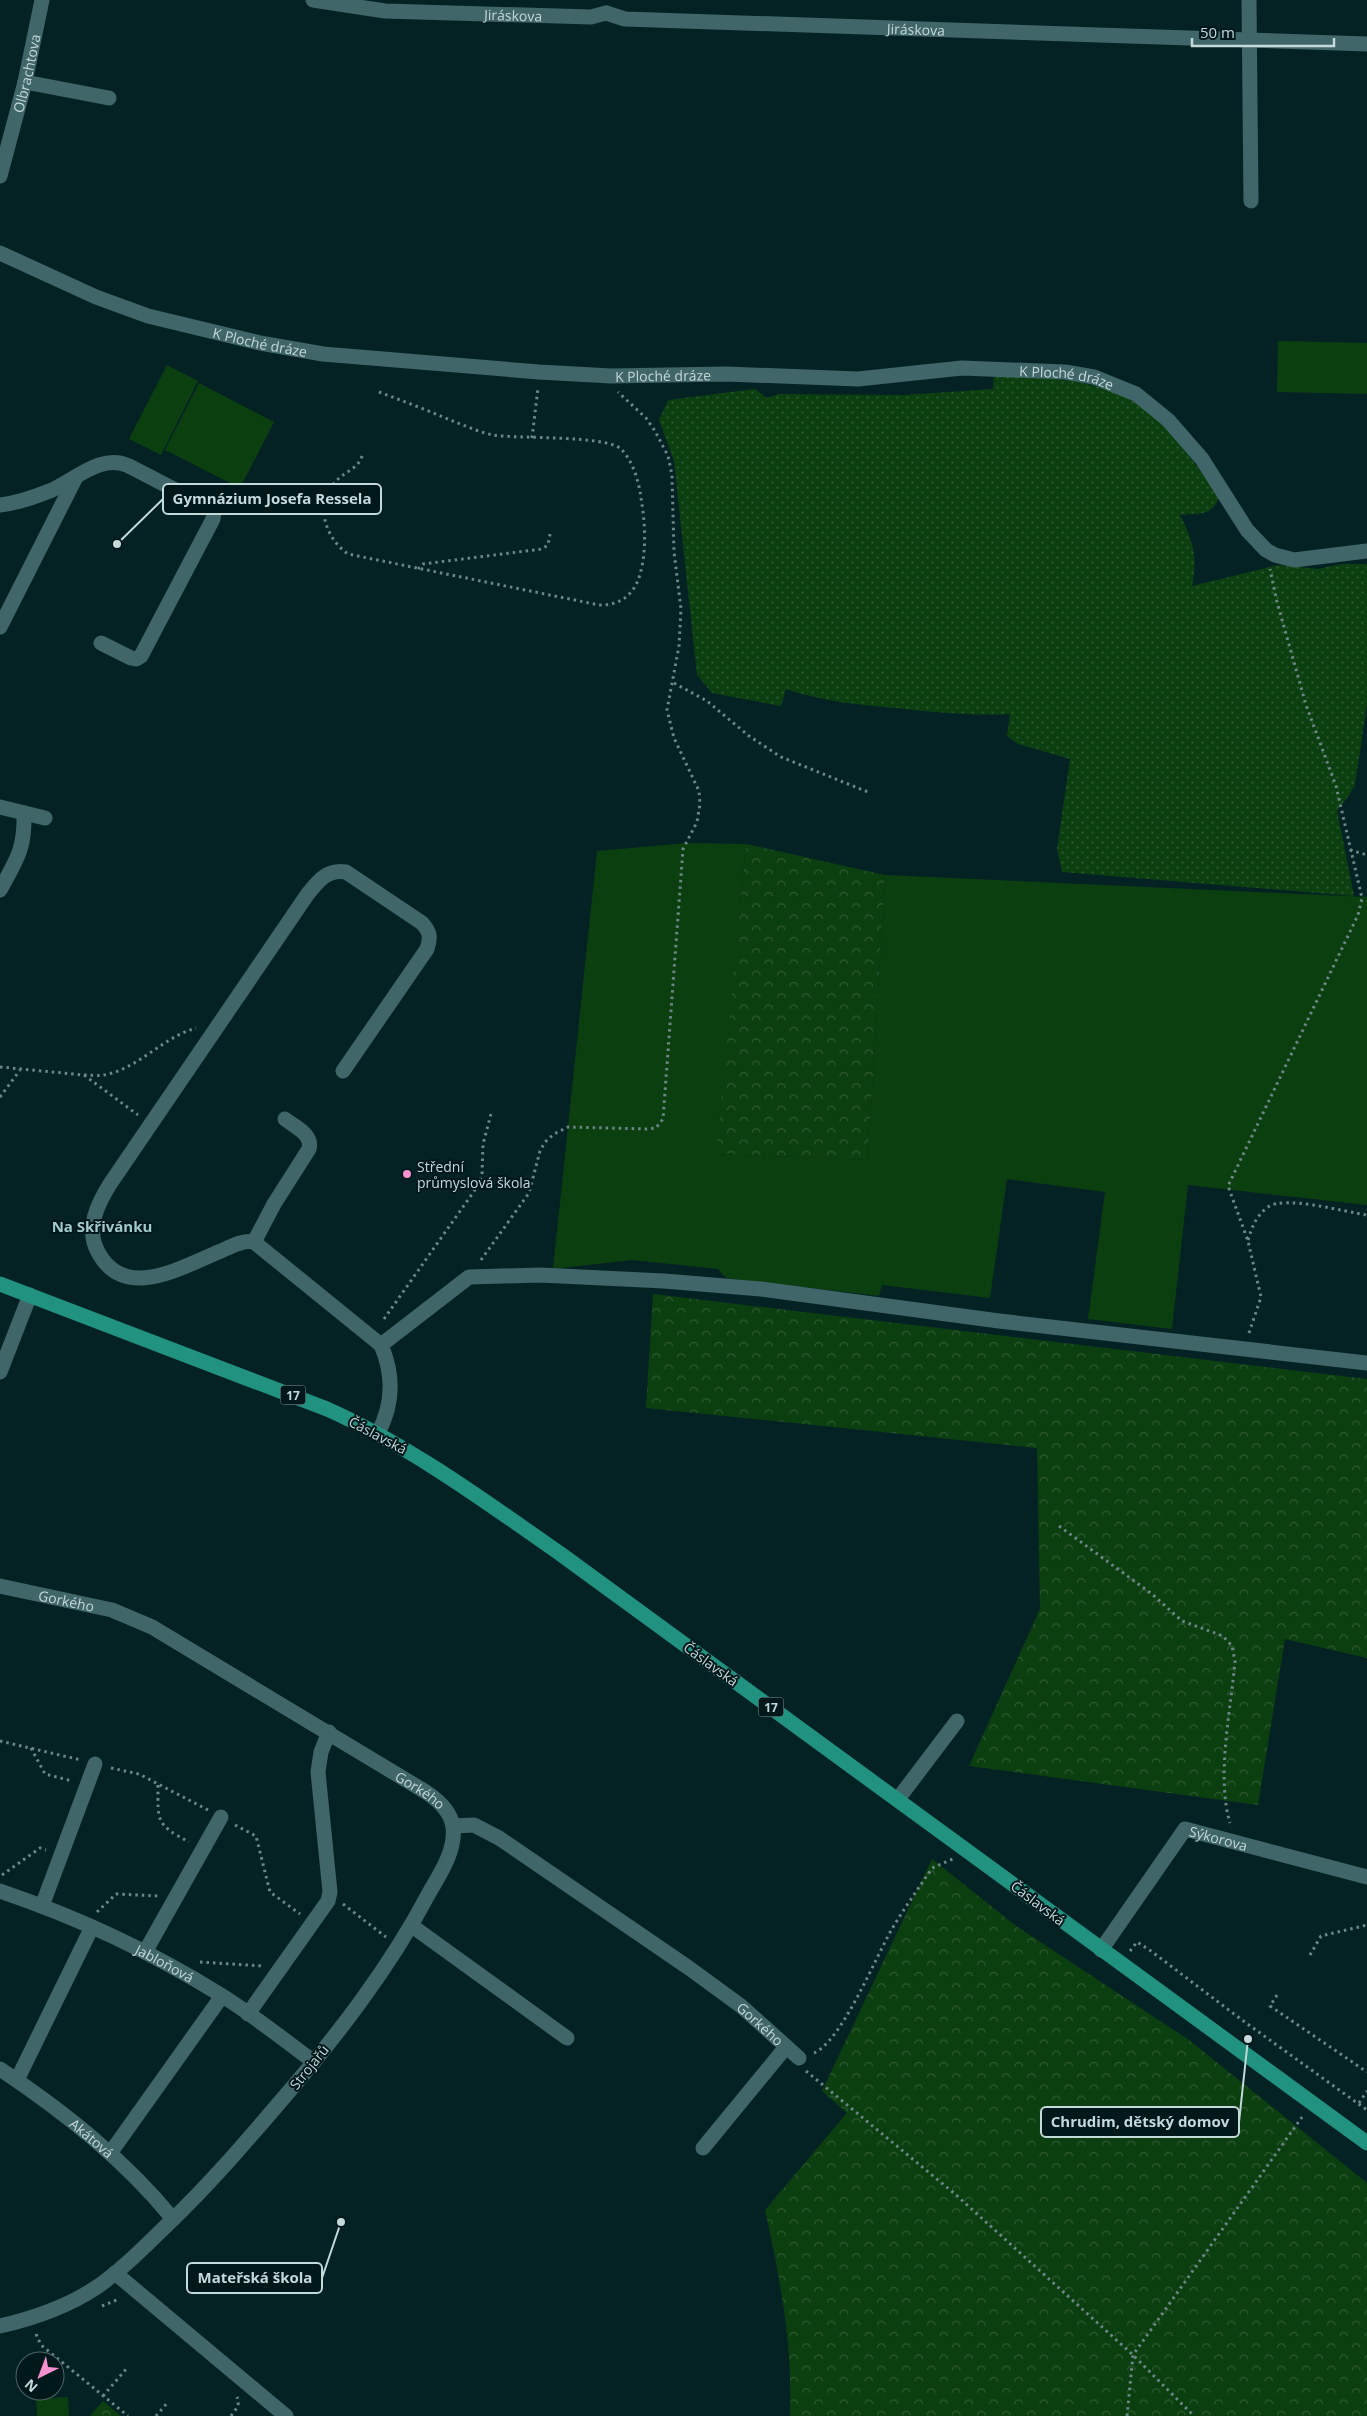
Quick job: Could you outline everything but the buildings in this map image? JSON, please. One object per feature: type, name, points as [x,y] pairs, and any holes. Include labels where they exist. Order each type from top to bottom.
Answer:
[{"type":"main road","name":"Čáslavská","points":[[0,1284],[266,1384],[327,1409],[378,1433],[432,1465],[562,1555],[898,1799],[1311,2104],[1367,2143]]},
{"type":"street","name":"Olbrachtova","points":[[0,176],[25,82],[42,0]]},
{"type":"street","name":"Jiráskova","points":[[313,0],[385,11],[468,7],[591,17],[608,6],[626,18],[1367,44]]},
{"type":"street","points":[[1249,0],[1251,201]]},
{"type":"street","points":[[25,82],[109,98]]},
{"type":"street","name":"K Ploché dráze","points":[[0,253],[96,297],[132,311],[260,343],[323,354],[611,376],[726,374],[858,379],[962,368],[1065,372],[1094,377],[1136,394],[1168,420],[1202,459],[1247,530],[1266,550]]},
{"type":"street","points":[[0,505],[30,498],[103,463],[120,462],[209,506],[214,512],[213,519],[141,656],[136,659],[131,658],[101,643]]},
{"type":"street","points":[[0,627],[76,477]]},
{"type":"street","points":[[1266,550],[1275,555],[1294,560],[1367,552]]},
{"type":"street","points":[[0,807],[44,818]]},
{"type":"street","points":[[0,890],[21,854],[24,842],[24,813]]},
{"type":"street","points":[[344,1071],[427,949],[430,939],[429,930],[422,923],[346,872],[336,870],[326,874],[316,883],[151,1125],[98,1206],[93,1226],[94,1239],[103,1260],[121,1274],[146,1279],[170,1272],[240,1243],[254,1242],[377,1341],[387,1358],[391,1393],[390,1404],[378,1433]]},
{"type":"street","points":[[254,1242],[274,1204],[309,1149],[311,1142],[309,1137],[285,1119]]},
{"type":"street","points":[[377,1341],[470,1277],[540,1275],[664,1280],[732,1287],[999,1321],[1367,1363]]},
{"type":"street","points":[[0,1372],[30,1295]]},
{"type":"street","name":"Gorkého","points":[[0,1586],[112,1610],[136,1619],[173,1638],[435,1798],[448,1812],[453,1826],[474,1825],[499,1838],[690,1968],[741,2006],[799,2058]]},
{"type":"street","points":[[898,1799],[956,1721]]},
{"type":"street","points":[[248,2014],[313,1924],[329,1898],[318,1772],[321,1752],[329,1732]]},
{"type":"street","points":[[42,1906],[95,1764]]},
{"type":"street","points":[[145,1952],[221,1817]]},
{"type":"street","name":"Strojařů","points":[[0,2326],[48,2313],[73,2302],[115,2273],[217,2176],[314,2062],[354,2011],[399,1947],[446,1861],[453,1840],[453,1826]]},
{"type":"street","name":"Sýkorova","points":[[1101,1950],[1185,1829],[1367,1877]]},
{"type":"street","name":"Jabloňová","points":[[0,1891],[89,1925],[145,1952],[222,1996],[314,2062]]},
{"type":"street","points":[[17,2080],[89,1925]]},
{"type":"street","points":[[412,1926],[567,2038]]},
{"type":"street","points":[[111,2152],[222,1996]]},
{"type":"street","points":[[703,2148],[786,2047]]},
{"type":"street","name":"Akátová","points":[[0,2069],[111,2152],[136,2176],[173,2219]]},
{"type":"street","points":[[115,2273],[286,2416]]},
{"type":"path","points":[[532,438],[539,372]]},
{"type":"path","points":[[470,1277],[529,1193],[540,1151],[545,1142],[554,1134],[568,1127],[656,1128],[663,1119],[683,849],[697,822],[700,804],[699,791],[674,738],[667,710],[679,646],[681,609],[674,552],[672,475],[668,456],[655,431],[646,418],[617,391],[611,376]]},
{"type":"path","points":[[362,456],[358,465],[337,480],[329,494],[324,519],[331,537],[348,554],[418,570],[610,606],[625,598],[640,576],[643,550],[642,503],[630,461],[621,448],[614,445],[482,432],[379,392]]},
{"type":"path","points":[[418,570],[424,564],[542,549],[548,544],[550,534]]},
{"type":"path","points":[[1241,1349],[1254,1322],[1261,1297],[1248,1241],[1228,1186],[1358,915],[1362,898],[1336,786],[1306,705],[1276,602],[1266,550]]},
{"type":"path","points":[[673,683],[707,701],[749,736],[781,757],[868,792]]},
{"type":"path","points":[[1350,850],[1367,855]]},
{"type":"path","points":[[0,1067],[21,1070],[48,1070],[84,1075],[104,1075],[121,1069],[183,1032],[222,1021]]},
{"type":"path","points":[[0,1097],[21,1070]]},
{"type":"path","points":[[84,1075],[151,1125]]},
{"type":"path","points":[[377,1341],[477,1187],[482,1175],[483,1144],[491,1114]]},
{"type":"path","points":[[1248,1241],[1255,1221],[1268,1206],[1285,1202],[1367,1216]]},
{"type":"path","points":[[1059,1526],[1152,1594],[1182,1622],[1222,1636],[1232,1646],[1235,1661],[1224,1778],[1226,1808],[1236,1842]]},
{"type":"path","points":[[0,1741],[139,1774],[256,1836],[270,1892],[313,1924]]},
{"type":"path","points":[[31,1748],[45,1774],[87,1785]]},
{"type":"path","points":[[158,1785],[158,1816],[165,1828],[202,1850]]},
{"type":"path","points":[[0,1877],[40,1848],[61,1856]]},
{"type":"path","points":[[967,1850],[948,1862],[934,1867],[891,1930],[865,1985],[835,2032],[817,2052],[799,2058],[807,2074],[955,2194],[1133,2355],[1194,2416]]},
{"type":"path","points":[[89,1925],[116,1894],[176,1897]]},
{"type":"path","points":[[329,1898],[346,1906],[399,1947]]},
{"type":"path","points":[[1310,1955],[1320,1936],[1367,1925]]},
{"type":"path","points":[[1120,1964],[1137,1942],[1164,1959],[1242,2020],[1367,2110]]},
{"type":"path","points":[[197,1962],[281,1967]]},
{"type":"path","points":[[1278,1995],[1270,2006],[1367,2072]]},
{"type":"path","points":[[1359,2103],[1367,2091]]},
{"type":"path","points":[[1127,2416],[1133,2355],[1311,2104]]},
{"type":"path","points":[[95,2309],[116,2300],[122,2300]]},
{"type":"path","points":[[36,2333],[41,2345],[128,2416]]},
{"type":"path","points":[[103,2396],[127,2368]]},
{"type":"path","points":[[231,2392],[239,2403],[231,2416]]},
{"type":"path","points":[[156,2416],[168,2402]]},
{"type":"green space","points":[[1278,341],[1367,343],[1367,394],[1277,392]]},
{"type":"green space","points":[[167,365],[198,381],[161,455],[129,439]]},
{"type":"green space","points":[[994,377],[1072,381],[1108,390],[1138,404],[1172,435],[1219,496],[1213,508],[1209,511],[1199,514],[1180,515],[1193,549],[1194,576],[1192,586],[1278,565],[1318,569],[1342,564],[1367,564],[1367,703],[1355,785],[1337,810],[1354,896],[1062,872],[1057,849],[1070,759],[1018,744],[1007,736],[1010,714],[952,713],[840,702],[786,689],[781,706],[712,693],[697,675],[674,461],[659,420],[668,400],[755,389],[767,398],[779,394],[904,395],[993,389]]},
{"type":"green space","points":[[199,383],[274,422],[240,488],[165,450]]},
{"type":"green space","points":[[687,843],[746,844],[716,1154],[868,1160],[885,875],[1367,897],[1367,1205],[1188,1185],[1172,1329],[1088,1319],[1105,1192],[1007,1179],[990,1298],[882,1285],[879,1296],[726,1278],[718,1269],[632,1260],[553,1269],[597,851]]},
{"type":"green space","points":[[746,844],[885,875],[868,1160],[715,1154]]},
{"type":"green space","points":[[653,1294],[1367,1379],[1367,1658],[1285,1639],[1258,1805],[969,1766],[1040,1609],[1037,1448],[646,1408]]},
{"type":"green space","points":[[932,1859],[1016,1926],[1189,2040],[1367,2183],[1367,2416],[790,2416],[789,2364],[784,2312],[765,2210],[847,2113],[822,2091]]},
{"type":"green space","points":[[65,2397],[68,2397],[69,2416],[37,2416],[36,2401],[65,2401]]},
{"type":"green space","points":[[103,2401],[121,2416],[90,2416]]},
{"type":"place","name":"Gymnázium Josefa Ressela","points":[[117,544]]},
{"type":"place","name":"Střední průmyslová škola","points":[[407,1174]]},
{"type":"place","name":"Chrudim, dětský domov","points":[[1248,2039]]},
{"type":"place","name":"Mateřská škola","points":[[341,2222]]},
{"type":"district","name":"Na Skřivánku","points":[[102,1226]]}]
